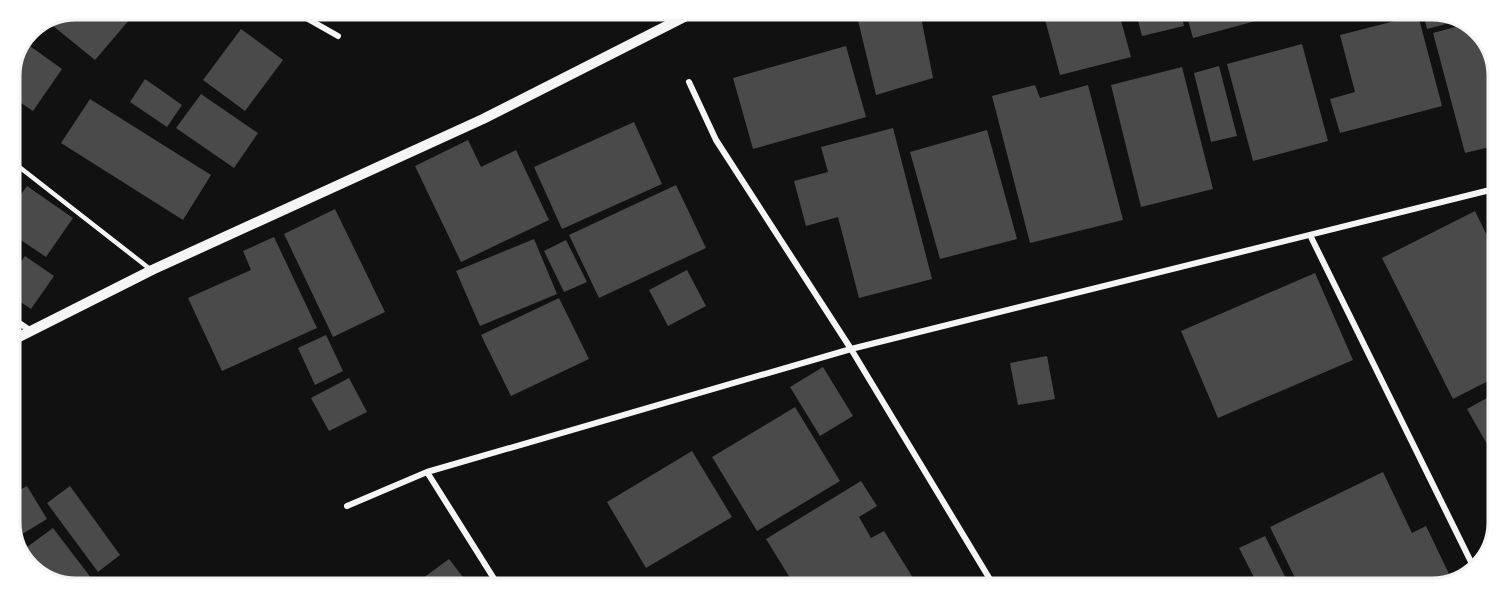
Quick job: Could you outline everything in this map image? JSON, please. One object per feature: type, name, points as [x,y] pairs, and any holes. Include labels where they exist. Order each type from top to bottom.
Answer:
[{"type":"street","points":[[308,19],[338,36]]},
{"type":"street","points":[[20,337],[152,270],[483,119],[680,19]]},
{"type":"street","points":[[689,82],[716,140],[851,349],[989,578]]},
{"type":"street","points":[[347,506],[427,472],[851,349],[1488,190]]},
{"type":"street","points":[[1310,235],[1471,562]]},
{"type":"street","points":[[20,324],[32,332]]},
{"type":"street","points":[[427,472],[494,578]]},
{"type":"lane","points":[[20,168],[152,270]]},
{"type":"building","points":[[75,19],[130,19],[95,60],[52,25]]},
{"type":"building","points":[[858,19],[921,19],[933,78],[876,95]]},
{"type":"building","points":[[1045,19],[1121,19],[1131,57],[1060,75]]},
{"type":"building","points":[[1138,19],[1182,19],[1184,26],[1142,36]]},
{"type":"building","points":[[1188,19],[1263,19],[1193,38]]},
{"type":"building","points":[[1402,19],[1419,19],[1442,106],[1340,133],[1330,99],[1355,92],[1340,35]]},
{"type":"building","points":[[1424,19],[1452,22],[1427,29]]},
{"type":"building","points":[[1459,26],[1477,41],[1486,57],[1488,147],[1465,153],[1433,33]]},
{"type":"building","points":[[241,29],[283,60],[245,111],[203,80]]},
{"type":"building","points":[[1302,44],[1328,141],[1253,161],[1227,64]]},
{"type":"building","points":[[29,45],[62,69],[33,111],[20,102],[21,64]]},
{"type":"building","points":[[846,46],[866,117],[753,149],[733,78]]},
{"type":"building","points":[[1219,66],[1237,136],[1211,142],[1194,73]]},
{"type":"building","points":[[1182,67],[1213,189],[1141,207],[1111,85]]},
{"type":"building","points":[[145,79],[182,105],[167,127],[130,102]]},
{"type":"building","points":[[1035,85],[1040,98],[1088,85],[1123,220],[1030,243],[992,96]]},
{"type":"building","points":[[201,94],[258,133],[234,168],[176,128]]},
{"type":"building","points":[[90,99],[211,175],[183,220],[61,143]]},
{"type":"building","points":[[634,122],[662,184],[562,229],[534,167]]},
{"type":"building","points":[[893,128],[932,279],[859,298],[838,217],[806,226],[794,181],[828,172],[821,147]]},
{"type":"building","points":[[987,130],[1017,239],[940,259],[910,152]]},
{"type":"building","points":[[468,140],[481,167],[516,150],[549,220],[461,262],[415,166]]},
{"type":"building","points":[[676,185],[706,248],[599,298],[569,235]]},
{"type":"building","points":[[27,186],[73,218],[46,257],[20,239],[20,196]]},
{"type":"building","points":[[335,209],[385,312],[333,337],[284,234]]},
{"type":"building","points":[[1475,211],[1488,238],[1488,381],[1453,399],[1382,258]]},
{"type":"building","points":[[274,237],[317,328],[222,371],[188,298],[251,270],[243,251]]},
{"type":"building","points":[[534,239],[557,294],[480,326],[456,271]]},
{"type":"building","points":[[566,240],[587,282],[564,292],[544,251]]},
{"type":"building","points":[[25,256],[54,276],[31,309],[20,302],[20,263]]},
{"type":"building","points":[[687,270],[706,306],[668,326],[649,290]]},
{"type":"building","points":[[1315,273],[1353,360],[1218,418],[1181,331]]},
{"type":"building","points":[[559,298],[589,359],[511,396],[481,335]]},
{"type":"building","points":[[326,335],[343,371],[315,385],[298,348]]},
{"type":"building","points":[[1047,356],[1055,399],[1018,405],[1010,363]]},
{"type":"building","points":[[823,367],[853,416],[820,436],[790,387]]},
{"type":"building","points":[[349,378],[367,412],[329,431],[311,398]]},
{"type":"building","points":[[1488,397],[1488,446],[1467,409]]},
{"type":"building","points":[[795,407],[840,481],[757,531],[712,457]]},
{"type":"building","points":[[692,451],[732,517],[646,568],[607,502]]},
{"type":"building","points":[[1383,472],[1412,533],[1426,526],[1450,575],[1433,578],[1295,578],[1270,527]]},
{"type":"building","points":[[861,481],[877,506],[859,517],[871,538],[884,531],[913,578],[790,578],[766,539]]},
{"type":"building","points":[[27,486],[47,519],[21,535],[20,525],[20,490]]},
{"type":"building","points":[[70,486],[120,555],[98,572],[47,503]]},
{"type":"building","points":[[53,528],[91,578],[57,575],[41,566],[26,548]]},
{"type":"building","points":[[1265,536],[1286,578],[1254,578],[1239,548]]},
{"type":"building","points":[[449,559],[464,578],[423,578]]}]
